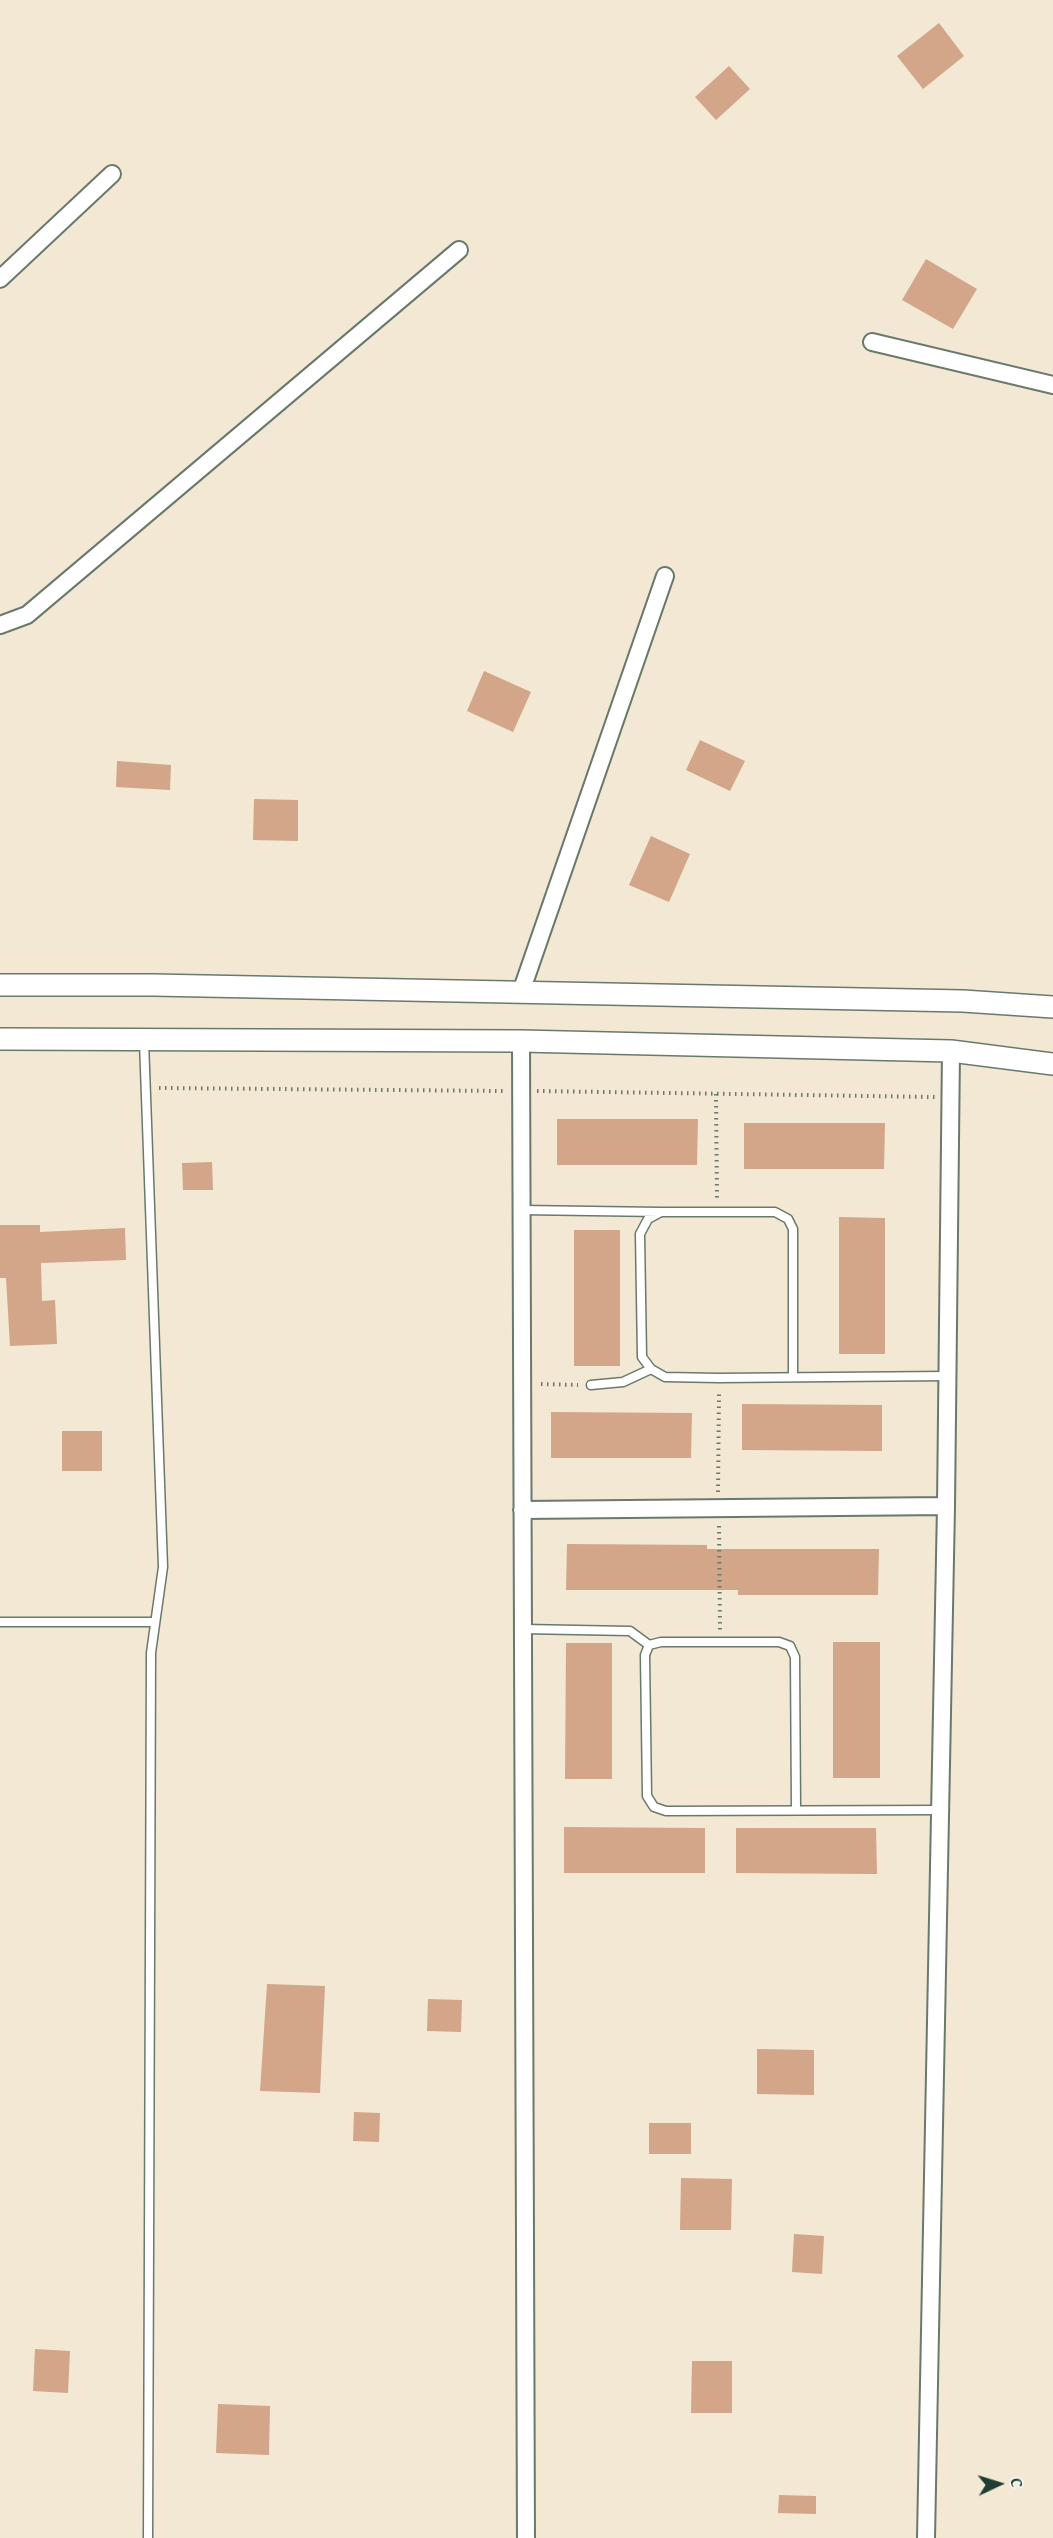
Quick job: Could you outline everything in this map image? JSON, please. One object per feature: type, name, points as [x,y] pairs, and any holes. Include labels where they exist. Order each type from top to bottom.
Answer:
[{"type":"street","points":[[0,279],[112,174]]},
{"type":"street","points":[[0,625],[27,615],[459,250]]},
{"type":"street","points":[[872,342],[1053,385]]},
{"type":"street","points":[[521,992],[665,576]]},
{"type":"street","points":[[0,985],[165,985],[963,1000],[1053,1007]]},
{"type":"street","points":[[0,1039],[520,1041],[951,1051],[1053,1064]]},
{"type":"street","points":[[520,1041],[526,2538]]},
{"type":"street","points":[[926,2538],[946,1506],[951,1051]]},
{"type":"street","points":[[522,1510],[946,1506]]},
{"type":"lane","points":[[144,1041],[163,1567],[151,1665],[148,2538]]},
{"type":"lane","points":[[521,1210],[775,1212],[788,1219],[794,1229],[793,1377]]},
{"type":"lane","points":[[662,1212],[648,1219],[640,1234],[642,1357],[651,1370],[665,1377],[948,1376]]},
{"type":"lane","points":[[591,1386],[623,1382],[651,1370]]},
{"type":"lane","points":[[0,1622],[155,1623]]},
{"type":"lane","points":[[523,1629],[630,1631],[649,1645]]},
{"type":"lane","points":[[649,1645],[660,1642],[779,1642],[790,1646],[795,1657],[796,1810]]},
{"type":"lane","points":[[649,1645],[645,1655],[647,1796],[654,1807],[666,1811],[940,1810]]},
{"type":"path","points":[[146,1088],[951,1097]]},
{"type":"path","points":[[716,1094],[717,1212]]},
{"type":"path","points":[[522,1384],[591,1386]]},
{"type":"building","points":[[939,23],[964,56],[923,89],[897,56]]},
{"type":"building","points":[[729,66],[750,89],[716,120],[695,97]]},
{"type":"building","points":[[926,259],[977,289],[953,329],[902,300]]},
{"type":"building","points":[[484,671],[531,692],[513,732],[467,711]]},
{"type":"building","points":[[700,740],[745,761],[730,791],[686,770]]},
{"type":"building","points":[[117,761],[171,765],[170,790],[116,787]]},
{"type":"building","points":[[254,799],[298,800],[298,841],[253,840]]},
{"type":"building","points":[[651,836],[690,854],[669,902],[629,885]]},
{"type":"building","points":[[557,1119],[698,1119],[697,1165],[557,1165]]},
{"type":"building","points":[[744,1123],[885,1123],[884,1169],[744,1169]]},
{"type":"building","points":[[212,1162],[213,1190],[183,1190],[182,1163]]},
{"type":"building","points":[[839,1217],[885,1218],[885,1354],[839,1354]]},
{"type":"building","points":[[0,1225],[40,1225],[40,1232],[125,1228],[126,1260],[41,1263],[42,1301],[55,1300],[57,1344],[10,1346],[6,1278],[0,1278]]},
{"type":"building","points":[[574,1230],[620,1230],[620,1366],[574,1366]]},
{"type":"building","points":[[742,1404],[882,1405],[882,1451],[742,1450]]},
{"type":"building","points":[[551,1412],[692,1413],[691,1458],[551,1458]]},
{"type":"building","points":[[62,1431],[102,1431],[102,1471],[62,1471]]},
{"type":"building","points":[[567,1544],[707,1545],[707,1549],[879,1549],[878,1595],[738,1595],[738,1590],[566,1590]]},
{"type":"building","points":[[833,1642],[880,1642],[880,1778],[833,1778]]},
{"type":"building","points":[[566,1643],[612,1643],[612,1779],[565,1779]]},
{"type":"building","points":[[564,1827],[705,1828],[705,1873],[564,1873]]},
{"type":"building","points":[[736,1828],[876,1828],[877,1874],[736,1873]]},
{"type":"building","points":[[267,1984],[325,1986],[320,2093],[260,2091]]},
{"type":"building","points":[[428,1999],[462,2000],[461,2032],[427,2031]]},
{"type":"building","points":[[757,2049],[814,2050],[814,2095],[757,2094]]},
{"type":"building","points":[[354,2112],[380,2113],[379,2142],[353,2141]]},
{"type":"building","points":[[649,2123],[691,2123],[691,2154],[649,2154]]},
{"type":"building","points":[[681,2178],[732,2179],[731,2230],[680,2230]]},
{"type":"building","points":[[794,2234],[824,2236],[822,2274],[792,2272]]},
{"type":"building","points":[[35,2349],[70,2351],[68,2393],[33,2391]]},
{"type":"building","points":[[692,2361],[732,2361],[732,2413],[691,2413]]},
{"type":"building","points":[[218,2404],[270,2406],[269,2455],[216,2453]]},
{"type":"building","points":[[779,2495],[816,2496],[816,2514],[778,2513]]}]
